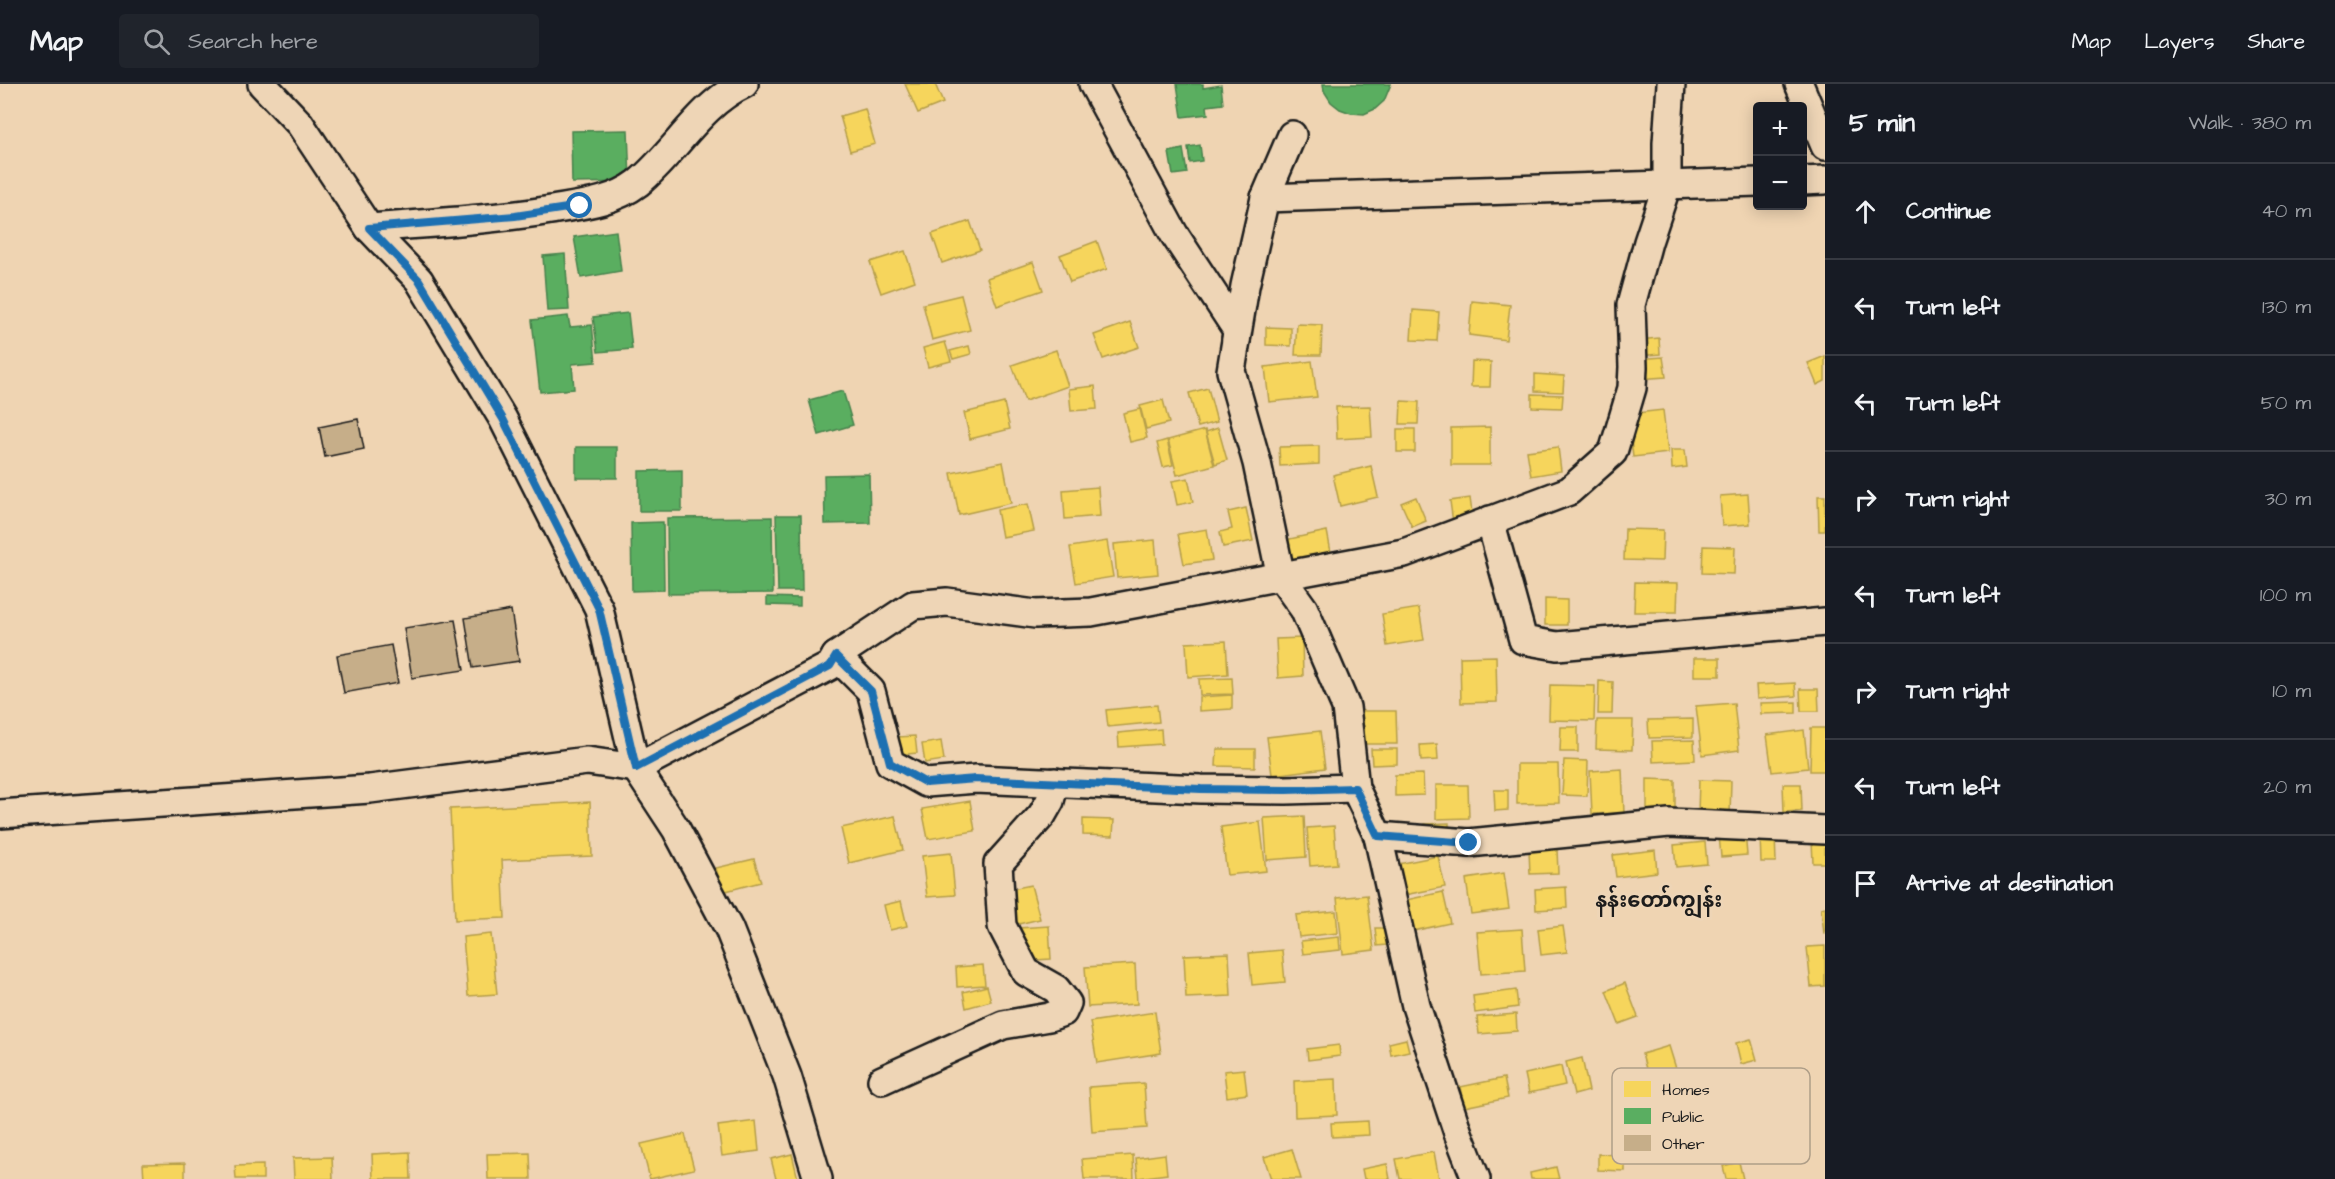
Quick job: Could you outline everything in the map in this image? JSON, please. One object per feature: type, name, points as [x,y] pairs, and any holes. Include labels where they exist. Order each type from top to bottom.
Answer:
[{"type":"street","points":[[262,84],[300,124],[369,228],[419,280],[503,419],[599,609],[636,768],[675,829],[729,929],[787,1076],[818,1179]]},
{"type":"street","points":[[369,228],[515,216],[580,206],[615,196],[637,183],[664,158],[718,99],[744,84]]},
{"type":"street","points":[[1093,84],[1174,234],[1237,330],[1231,371],[1257,463],[1281,577],[1304,609],[1346,707],[1355,788],[1378,836],[1416,1006],[1476,1179]]},
{"type":"street","points":[[0,814],[370,789],[587,761],[636,768],[830,666],[836,656],[913,605],[947,602],[1035,614],[1091,612],[1404,553],[1569,491],[1613,452],[1632,388],[1631,305],[1648,242],[1667,185],[1671,84]]},
{"type":"street","points":[[1799,84],[1825,146]]},
{"type":"street","points":[[1231,371],[1245,286],[1264,198],[1292,135]]},
{"type":"street","points":[[1807,181],[1825,180]]},
{"type":"street","points":[[1264,198],[1753,182]]},
{"type":"street","points":[[1490,520],[1523,640],[1557,646],[1825,622]]},
{"type":"street","points":[[836,656],[871,691],[890,763],[926,783],[976,779],[1201,789],[1355,788]]},
{"type":"street","points":[[882,1080],[1003,1025],[1049,1017],[1063,1012],[1066,1003],[1056,989],[1026,972],[1002,926],[998,864],[1042,815],[1050,801],[1055,782]]},
{"type":"street","points":[[1378,836],[1469,843],[1669,823],[1825,830]]},
{"type":"building: Homes","points":[[905,84],[935,84],[943,103],[918,113]]},
{"type":"building: Homes","points":[[865,109],[875,144],[850,151],[840,116]]},
{"type":"building: Homes","points":[[970,221],[980,250],[942,263],[932,234]]},
{"type":"building: Homes","points":[[1097,241],[1107,269],[1070,282],[1060,255]]},
{"type":"building: Homes","points":[[905,251],[915,281],[881,293],[870,262]]},
{"type":"building: Homes","points":[[1033,262],[1043,290],[997,306],[987,278]]},
{"type":"building: Homes","points":[[961,295],[970,330],[932,340],[923,304]]},
{"type":"building: Homes","points":[[1472,301],[1510,305],[1506,340],[1469,335]]},
{"type":"building: Homes","points":[[1413,310],[1439,312],[1437,341],[1411,340]]},
{"type":"building: Homes","points":[[1130,322],[1139,347],[1103,359],[1094,335]]},
{"type":"building: Homes","points":[[1297,324],[1322,325],[1321,355],[1295,355]]},
{"type":"building: Homes","points":[[1266,327],[1291,328],[1291,346],[1266,345]]},
{"type":"building: Homes","points":[[1659,338],[1660,354],[1639,356],[1638,340]]},
{"type":"building: Homes","points":[[945,342],[951,361],[928,367],[923,348]]},
{"type":"building: Homes","points":[[969,346],[971,354],[953,359],[950,351]]},
{"type":"building: Homes","points":[[1056,350],[1068,386],[1025,401],[1012,365]]},
{"type":"building: Homes","points":[[1825,356],[1825,381],[1817,385],[1808,363]]},
{"type":"building: Homes","points":[[1663,357],[1666,377],[1638,379],[1637,359]]},
{"type":"building: Homes","points":[[1312,361],[1317,397],[1269,402],[1265,367]]},
{"type":"building: Homes","points":[[1472,361],[1491,362],[1490,387],[1471,387]]},
{"type":"building: Homes","points":[[1535,374],[1564,376],[1563,392],[1535,391]]},
{"type":"building: Homes","points":[[1095,386],[1097,409],[1071,411],[1069,389]]},
{"type":"building: Homes","points":[[1208,388],[1217,422],[1198,427],[1189,393]]},
{"type":"building: Homes","points":[[1532,394],[1563,395],[1562,408],[1532,407]]},
{"type":"building: Homes","points":[[1163,400],[1169,423],[1146,429],[1140,406]]},
{"type":"building: Homes","points":[[1401,401],[1419,402],[1418,424],[1400,424]]},
{"type":"building: Homes","points":[[1004,403],[1010,429],[970,439],[964,413]]},
{"type":"building: Homes","points":[[1370,406],[1372,437],[1337,439],[1336,407]]},
{"type":"building: Homes","points":[[1140,409],[1147,438],[1130,442],[1123,413]]},
{"type":"building: Homes","points":[[1663,410],[1668,453],[1633,457],[1628,414]]},
{"type":"building: Homes","points":[[1490,427],[1490,465],[1451,465],[1451,428]]},
{"type":"building: Homes","points":[[1218,428],[1227,460],[1215,464],[1206,432]]},
{"type":"building: Homes","points":[[1397,429],[1415,429],[1415,452],[1397,452]]},
{"type":"building: Homes","points":[[1205,430],[1214,465],[1177,475],[1168,440]]},
{"type":"building: Homes","points":[[1167,440],[1173,465],[1163,467],[1157,443]]},
{"type":"building: Homes","points":[[1319,446],[1319,464],[1280,466],[1279,447]]},
{"type":"building: Homes","points":[[1558,447],[1561,471],[1531,476],[1527,451]]},
{"type":"building: Homes","points":[[1671,450],[1685,450],[1687,467],[1672,469]]},
{"type":"building: Homes","points":[[1003,462],[1011,503],[959,515],[951,473]]},
{"type":"building: Homes","points":[[1371,466],[1378,497],[1340,506],[1333,475]]},
{"type":"building: Homes","points":[[1188,478],[1193,502],[1177,505],[1172,481]]},
{"type":"building: Homes","points":[[1098,487],[1100,516],[1065,519],[1063,490]]},
{"type":"building: Homes","points":[[1748,494],[1750,524],[1722,526],[1720,496]]},
{"type":"building: Homes","points":[[1818,496],[1825,496],[1825,531],[1819,531]]},
{"type":"building: Homes","points":[[1416,497],[1426,521],[1412,527],[1401,503]]},
{"type":"building: Homes","points":[[1470,498],[1473,520],[1453,523],[1450,501]]},
{"type":"building: Homes","points":[[1028,504],[1034,531],[1002,537],[997,510]]},
{"type":"building: Homes","points":[[1246,508],[1253,541],[1223,547],[1220,532],[1232,529],[1228,512]]},
{"type":"building: Homes","points":[[1207,529],[1212,560],[1184,564],[1178,534]]},
{"type":"building: Homes","points":[[1625,529],[1663,530],[1662,561],[1624,560]]},
{"type":"building: Homes","points":[[1327,531],[1333,563],[1292,572],[1285,540]]},
{"type":"building: Homes","points":[[1155,540],[1158,574],[1117,578],[1114,544]]},
{"type":"building: Homes","points":[[1107,541],[1113,577],[1076,583],[1070,547]]},
{"type":"building: Homes","points":[[1703,546],[1735,547],[1734,574],[1702,573]]},
{"type":"building: Homes","points":[[1635,582],[1678,583],[1677,612],[1634,612]]},
{"type":"building: Homes","points":[[1545,599],[1567,600],[1567,625],[1545,625]]},
{"type":"building: Homes","points":[[1419,608],[1424,640],[1387,646],[1382,614]]},
{"type":"building: Homes","points":[[1302,638],[1303,676],[1278,678],[1276,639]]},
{"type":"building: Homes","points":[[1226,641],[1228,674],[1188,677],[1186,643]]},
{"type":"building: Homes","points":[[1496,656],[1497,702],[1461,703],[1460,657]]},
{"type":"building: Homes","points":[[1694,658],[1720,658],[1720,676],[1694,676]]},
{"type":"building: Homes","points":[[1232,678],[1233,694],[1200,695],[1199,679]]},
{"type":"building: Homes","points":[[1599,681],[1613,682],[1612,714],[1598,714]]},
{"type":"building: Homes","points":[[1795,683],[1796,696],[1757,699],[1756,685]]},
{"type":"building: Homes","points":[[1550,685],[1595,686],[1594,721],[1549,720]]},
{"type":"building: Homes","points":[[1800,689],[1818,689],[1819,711],[1801,711]]},
{"type":"building: Homes","points":[[1232,695],[1232,709],[1199,711],[1199,697]]},
{"type":"building: Homes","points":[[1796,702],[1796,713],[1761,714],[1760,703]]},
{"type":"building: Homes","points":[[1734,703],[1739,750],[1702,755],[1696,706]]},
{"type":"building: Homes","points":[[1157,705],[1159,722],[1108,727],[1106,710]]},
{"type":"building: Homes","points":[[1357,711],[1396,711],[1397,744],[1364,744],[1364,726],[1357,726]]},
{"type":"building: Homes","points":[[1693,719],[1693,737],[1649,738],[1648,720]]},
{"type":"building: Homes","points":[[1597,720],[1633,720],[1632,750],[1596,749]]},
{"type":"building: Homes","points":[[1561,727],[1578,727],[1578,752],[1560,752]]},
{"type":"building: Homes","points":[[1811,728],[1825,728],[1825,771],[1810,771]]},
{"type":"building: Homes","points":[[1161,729],[1162,744],[1119,747],[1118,733]]},
{"type":"building: Homes","points":[[1804,730],[1808,768],[1772,772],[1767,735]]},
{"type":"building: Homes","points":[[1320,731],[1325,768],[1272,775],[1267,737]]},
{"type":"building: Homes","points":[[915,736],[917,753],[898,755],[897,737]]},
{"type":"building: Homes","points":[[1694,740],[1695,760],[1653,762],[1652,741]]},
{"type":"building: Homes","points":[[941,741],[944,760],[925,763],[922,744]]},
{"type":"building: Homes","points":[[1437,744],[1438,760],[1421,761],[1420,745]]},
{"type":"building: Homes","points":[[1217,749],[1255,749],[1255,767],[1216,766]]},
{"type":"building: Homes","points":[[1371,749],[1397,749],[1397,764],[1372,765]]},
{"type":"building: Homes","points":[[1564,760],[1588,761],[1587,796],[1562,795]]},
{"type":"building: Homes","points":[[1517,764],[1558,764],[1559,803],[1517,804]]},
{"type":"building: Homes","points":[[1622,769],[1624,813],[1592,814],[1590,771]]},
{"type":"building: Homes","points":[[1423,774],[1424,795],[1395,796],[1395,775]]},
{"type":"building: Homes","points":[[1647,779],[1675,780],[1675,816],[1647,816]]},
{"type":"building: Homes","points":[[1699,780],[1731,781],[1730,815],[1698,813]]},
{"type":"building: Homes","points":[[1783,784],[1801,784],[1802,811],[1784,812]]},
{"type":"building: Homes","points":[[1436,785],[1468,785],[1469,818],[1436,819]]},
{"type":"building: Homes","points":[[1494,790],[1508,790],[1508,810],[1495,811]]},
{"type":"building: Homes","points":[[970,801],[975,831],[928,839],[922,809]]},
{"type":"building: Homes","points":[[590,802],[592,856],[502,860],[505,918],[455,920],[450,809]]},
{"type":"building: Homes","points":[[895,816],[903,850],[849,863],[841,828]]},
{"type":"building: Homes","points":[[1304,816],[1306,857],[1267,860],[1264,818]]},
{"type":"building: Homes","points":[[1083,819],[1114,820],[1113,836],[1083,835]]},
{"type":"building: Homes","points":[[1260,822],[1266,871],[1227,875],[1221,827]]},
{"type":"building: Homes","points":[[1449,823],[1449,834],[1424,835],[1424,824]]},
{"type":"building: Homes","points":[[1334,826],[1337,864],[1310,866],[1307,828]]},
{"type":"building: Homes","points":[[1745,832],[1747,855],[1721,857],[1719,835]]},
{"type":"building: Homes","points":[[1760,835],[1775,835],[1776,862],[1761,862]]},
{"type":"building: Homes","points":[[1825,839],[1825,863],[1813,863],[1812,840]]},
{"type":"building: Homes","points":[[1705,842],[1707,864],[1676,867],[1674,845]]},
{"type":"building: Homes","points":[[1557,849],[1558,873],[1530,874],[1529,850]]},
{"type":"building: Homes","points":[[1655,850],[1657,872],[1616,877],[1613,855]]},
{"type":"building: Homes","points":[[951,853],[955,895],[927,897],[922,856]]},
{"type":"building: Homes","points":[[1438,856],[1445,887],[1404,895],[1398,864]]},
{"type":"building: Homes","points":[[754,859],[761,882],[722,892],[716,868]]},
{"type":"building: Homes","points":[[1504,873],[1509,909],[1471,914],[1466,879]]},
{"type":"building: Homes","points":[[1031,885],[1040,919],[1014,925],[1006,890]]},
{"type":"building: Homes","points":[[1566,887],[1567,908],[1536,910],[1535,889]]},
{"type":"building: Homes","points":[[1443,892],[1450,923],[1413,931],[1406,900]]},
{"type":"building: Homes","points":[[1367,895],[1374,950],[1343,954],[1337,898]]},
{"type":"building: Homes","points":[[901,901],[907,926],[890,930],[884,905]]},
{"type":"building: Homes","points":[[1825,907],[1825,934],[1824,934],[1821,908]]},
{"type":"building: Homes","points":[[1336,911],[1338,933],[1299,937],[1296,915]]},
{"type":"building: Homes","points":[[1049,926],[1051,959],[1020,961],[1018,928]]},
{"type":"building: Homes","points":[[1563,926],[1567,952],[1541,955],[1538,929]]},
{"type":"building: Homes","points":[[1375,928],[1386,928],[1387,945],[1377,946]]},
{"type":"building: Homes","points":[[1522,929],[1525,971],[1481,974],[1477,932]]},
{"type":"building: Homes","points":[[491,934],[497,994],[468,996],[463,937]]},
{"type":"building: Homes","points":[[1339,937],[1340,950],[1303,954],[1301,941]]},
{"type":"building: Homes","points":[[1825,946],[1825,986],[1811,987],[1807,947]]},
{"type":"building: Homes","points":[[1282,950],[1285,982],[1252,985],[1249,953]]},
{"type":"building: Homes","points":[[1229,953],[1231,996],[1186,998],[1184,955]]},
{"type":"building: Homes","points":[[1135,964],[1137,1004],[1088,1007],[1085,967]]},
{"type":"building: Homes","points":[[983,965],[985,985],[957,987],[956,967]]},
{"type":"building: Homes","points":[[1625,983],[1638,1017],[1619,1024],[1606,991]]},
{"type":"building: Homes","points":[[987,986],[991,1001],[966,1008],[963,992]]},
{"type":"building: Homes","points":[[1516,990],[1518,1007],[1475,1013],[1473,996]]},
{"type":"building: Homes","points":[[1155,1012],[1161,1053],[1097,1063],[1090,1022]]},
{"type":"building: Homes","points":[[1516,1014],[1517,1031],[1479,1034],[1477,1017]]},
{"type":"building: Homes","points":[[1406,1039],[1409,1051],[1391,1055],[1389,1043]]},
{"type":"building: Homes","points":[[1751,1039],[1757,1060],[1741,1064],[1736,1043]]},
{"type":"building: Homes","points":[[1339,1045],[1340,1056],[1308,1060],[1307,1049]]},
{"type":"building: Homes","points":[[1669,1046],[1676,1068],[1646,1068],[1642,1054]]},
{"type":"building: Homes","points":[[1582,1058],[1589,1091],[1574,1095],[1566,1062]]},
{"type":"building: Homes","points":[[1561,1066],[1565,1085],[1529,1093],[1525,1074]]},
{"type":"building: Homes","points":[[1244,1069],[1247,1094],[1227,1097],[1224,1071]]},
{"type":"building: Homes","points":[[1504,1078],[1508,1098],[1464,1107],[1460,1087]]},
{"type":"building: Homes","points":[[1336,1079],[1337,1115],[1295,1117],[1294,1081]]},
{"type":"building: Homes","points":[[1144,1083],[1147,1128],[1092,1132],[1089,1087]]},
{"type":"building: Homes","points":[[756,1121],[759,1151],[722,1156],[718,1126]]},
{"type":"building: Homes","points":[[1368,1121],[1369,1135],[1332,1137],[1331,1123]]},
{"type":"building: Homes","points":[[685,1134],[694,1169],[650,1179],[641,1144]]},
{"type":"building: Homes","points":[[1292,1149],[1301,1179],[1271,1179],[1264,1157]]},
{"type":"building: Homes","points":[[410,1152],[411,1179],[373,1179],[372,1154]]},
{"type":"building: Homes","points":[[1434,1152],[1439,1179],[1400,1179],[1396,1159]]},
{"type":"building: Homes","points":[[530,1153],[531,1179],[488,1179],[487,1154]]},
{"type":"building: Homes","points":[[792,1154],[798,1179],[776,1179],[771,1159]]},
{"type":"building: Homes","points":[[1165,1154],[1167,1174],[1138,1178],[1136,1158]]},
{"type":"building: Homes","points":[[1598,1154],[1612,1155],[1612,1164],[1625,1164],[1625,1171],[1598,1170]]},
{"type":"building: Homes","points":[[1133,1155],[1134,1179],[1084,1179],[1082,1159]]},
{"type":"building: Homes","points":[[332,1157],[333,1179],[294,1179],[293,1158]]},
{"type":"building: Homes","points":[[185,1163],[185,1179],[144,1179],[143,1164]]},
{"type":"building: Homes","points":[[1387,1164],[1390,1179],[1364,1179],[1362,1169]]},
{"type":"building: Homes","points":[[1739,1164],[1743,1179],[1726,1179],[1723,1166]]},
{"type":"building: Homes","points":[[263,1165],[263,1179],[236,1179],[235,1166]]},
{"type":"building: Homes","points":[[1556,1167],[1559,1179],[1531,1179],[1530,1173]]},
{"type":"building: Public","points":[[1177,84],[1203,84],[1203,88],[1221,85],[1223,104],[1207,106],[1208,114],[1182,117]]},
{"type":"building: Public","points":[[1323,84],[1391,84],[1384,101],[1375,109],[1364,114],[1340,109],[1331,102],[1324,91]]},
{"type":"building: Public","points":[[628,130],[630,182],[572,183],[571,131]]},
{"type":"building: Public","points":[[1200,145],[1202,161],[1190,163],[1188,147]]},
{"type":"building: Public","points":[[1183,149],[1187,173],[1173,175],[1169,152]]},
{"type":"building: Public","points":[[616,231],[621,271],[581,278],[574,237]]},
{"type":"building: Public","points":[[565,254],[569,310],[547,311],[543,256]]},
{"type":"building: Public","points":[[628,313],[632,349],[598,352],[593,317]]},
{"type":"building: Public","points":[[568,316],[570,327],[592,325],[596,362],[572,364],[574,389],[540,392],[532,320]]},
{"type":"building: Public","points":[[843,391],[853,425],[819,435],[809,400]]},
{"type":"building: Public","points":[[576,447],[617,447],[617,478],[576,478]]},
{"type":"building: Public","points":[[682,470],[682,511],[639,511],[639,471]]},
{"type":"building: Public","points":[[869,474],[870,523],[825,524],[824,475]]},
{"type":"building: Public","points":[[776,515],[801,515],[802,591],[778,591]]},
{"type":"building: Public","points":[[772,517],[773,593],[668,594],[667,518]]},
{"type":"building: Public","points":[[663,522],[664,590],[632,591],[631,523]]},
{"type":"building: Public","points":[[767,597],[800,598],[800,606],[767,605]]},
{"type":"building: Other","points":[[358,419],[364,449],[325,457],[319,427]]},
{"type":"building: Other","points":[[511,610],[519,661],[473,668],[465,618]]},
{"type":"building: Other","points":[[455,620],[464,670],[412,678],[404,628]]},
{"type":"building: Other","points":[[391,645],[398,683],[344,693],[337,655]]},
{"type":"district","name":"နန်းတော်ကျွန်း","points":[[1659,900]]},
{"type":"route","points":[[580,206],[515,216],[369,228],[419,280],[503,419],[599,609],[636,768],[830,666],[836,656],[871,691],[890,763],[926,783],[976,779],[1201,789],[1355,788],[1378,836],[1469,843]]}]
